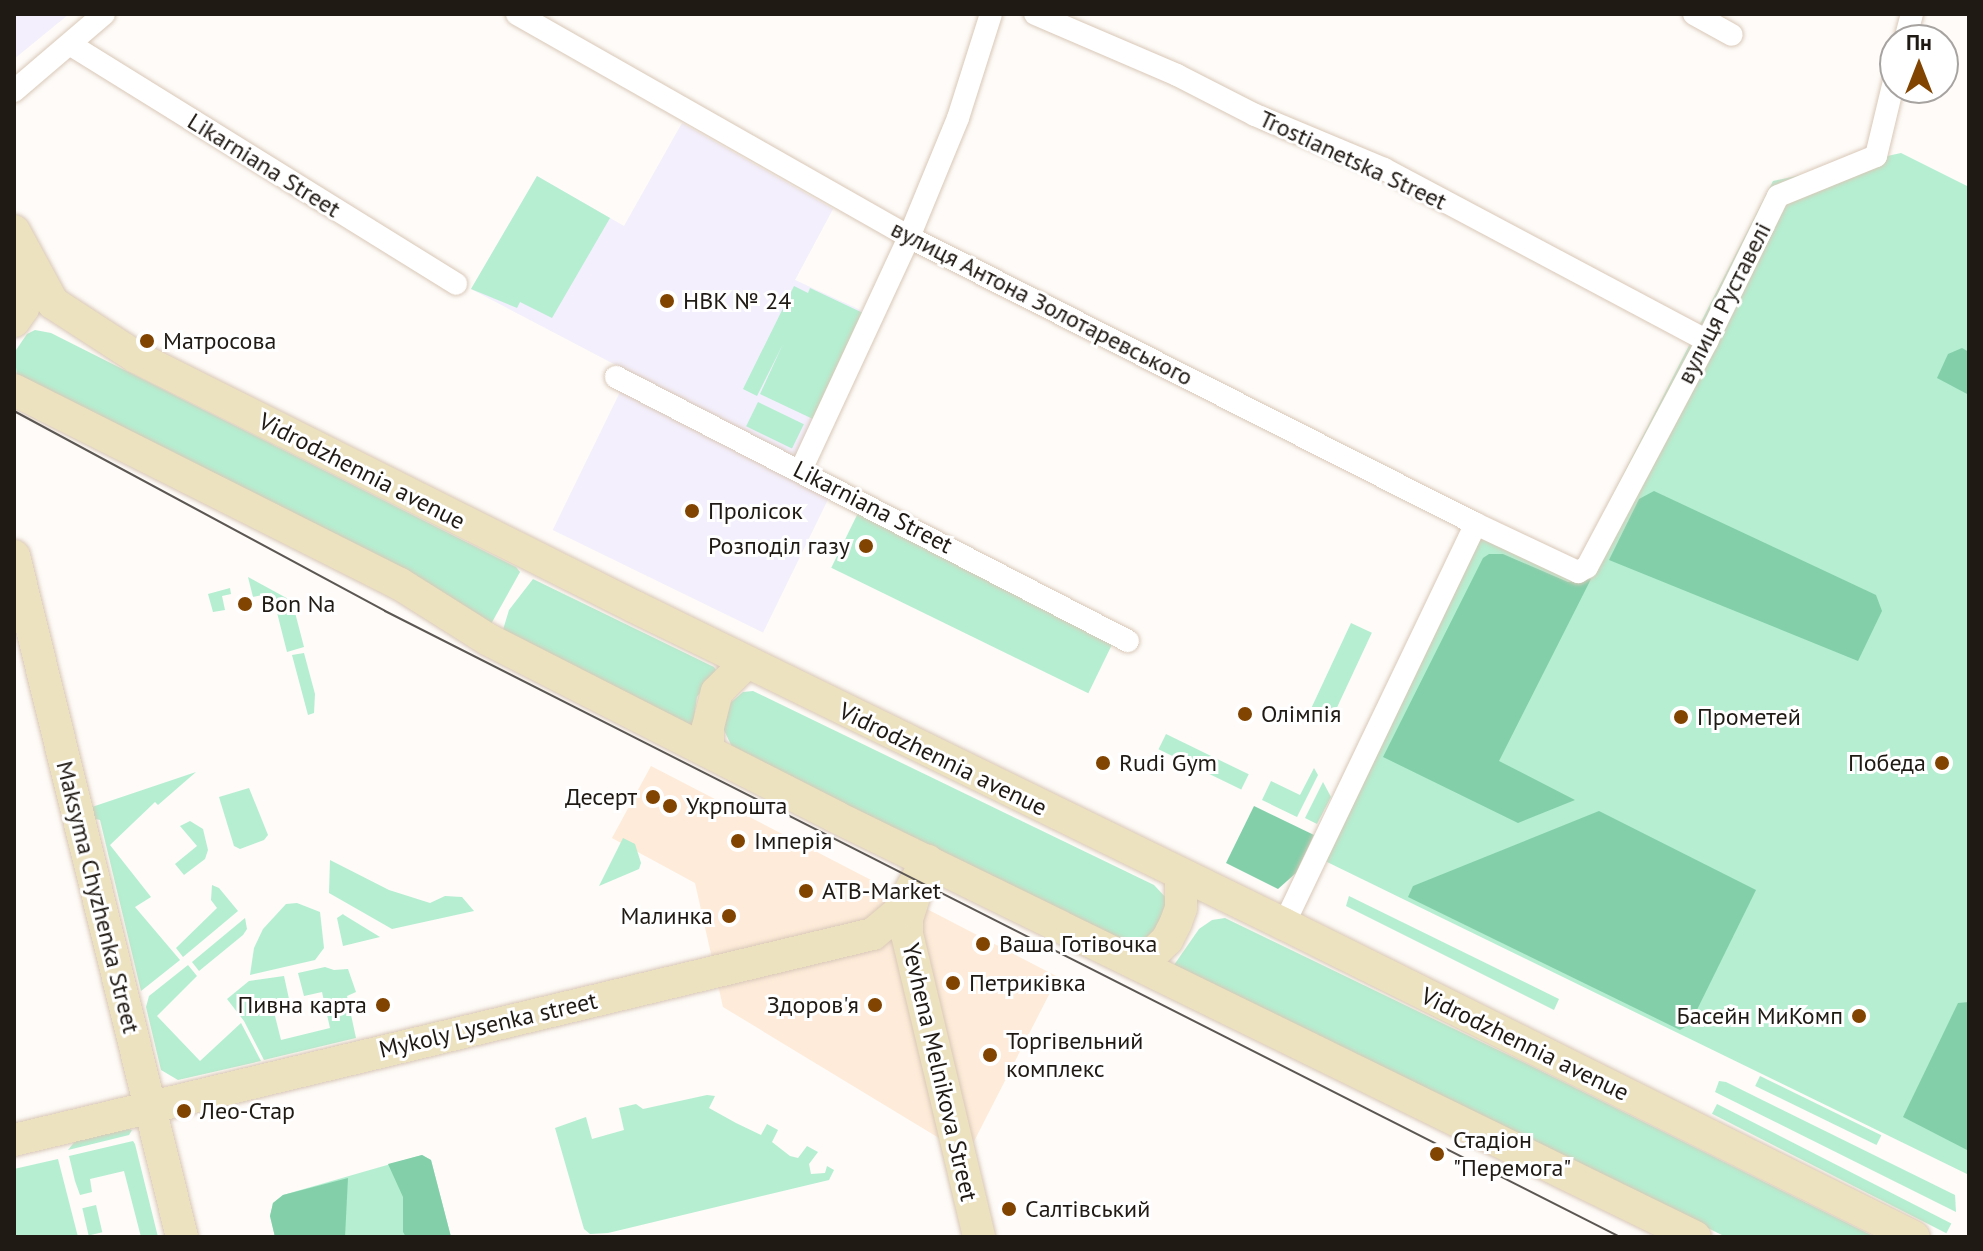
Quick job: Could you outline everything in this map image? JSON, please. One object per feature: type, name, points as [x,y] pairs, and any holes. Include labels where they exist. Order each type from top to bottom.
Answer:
[{"type":"main road","points":[[14,321],[23,308],[26,276],[16,234]]},
{"type":"main road","name":"Vidrodzhennia avenue","points":[[16,234],[53,303],[117,346],[747,662],[1914,1237]]},
{"type":"main road","points":[[14,390],[400,584],[489,640],[708,751],[1695,1237]]},
{"type":"main road","name":"Maksyma Chyzhenka Street","points":[[14,556],[23,636],[151,1106],[182,1237]]},
{"type":"main road","points":[[708,751],[708,727],[717,692],[747,662]]},
{"type":"main road","points":[[873,934],[898,913],[927,861]]},
{"type":"main road","name":"Yevhena Melnikova Street","points":[[927,861],[907,918],[911,952],[979,1237]]},
{"type":"main road","points":[[1142,964],[1167,940],[1176,922],[1181,908],[1181,875]]},
{"type":"main road","name":"Mykoly Lysenka street","points":[[14,1140],[873,934]]},
{"type":"street","points":[[14,91],[104,14]]},
{"type":"street","name":"вулиця Антона Золотаревського","points":[[517,14],[909,237],[1476,524],[1578,572]]},
{"type":"street","points":[[801,470],[909,237],[958,118],[991,14]]},
{"type":"street","name":"Trostianetska Street","points":[[1035,14],[1177,75],[1255,115],[1384,169],[1707,341]]},
{"type":"street","points":[[1694,14],[1732,35]]},
{"type":"street","name":"Likarniana Street","points":[[71,45],[456,284]]},
{"type":"street","name":"вулиця Руставелі","points":[[1578,572],[1587,567],[1707,341],[1778,196],[1876,156],[1889,104]]},
{"type":"street","name":"Likarniana Street","points":[[616,377],[1128,641]]},
{"type":"street","points":[[1284,924],[1476,524]]},
{"type":"street","points":[[873,934],[911,952]]},
{"type":"shaded area","points":[[14,14],[69,14],[14,59]]},
{"type":"shaded area","name":"НВК № 24","points":[[682,123],[833,209],[795,280],[867,313],[797,460],[471,289],[537,176],[624,226]]},
{"type":"shaded area","name":"Пролісок","points":[[622,388],[832,491],[763,633],[553,530]]},
{"type":"shaded area","points":[[651,766],[1058,977],[967,1155],[723,1007],[695,883],[612,838]]},
{"type":"green space","name":"Прометей","points":[[1901,153],[1969,187],[1969,1175],[1323,860],[1480,537],[1559,574],[1581,557],[1773,181]]},
{"type":"green space","points":[[537,176],[610,218],[552,318],[520,302],[517,308],[471,289]]},
{"type":"green space","points":[[794,286],[808,293],[810,288],[865,314],[815,420],[760,394],[783,344],[757,396],[743,389]]},
{"type":"green space","points":[[35,330],[51,333],[516,567],[520,572],[491,624],[17,375],[14,353],[27,334]]},
{"type":"green space","points":[[1962,348],[1969,352],[1969,395],[1937,378],[1948,354]]},
{"type":"green space","points":[[758,402],[804,424],[792,449],[746,426]]},
{"type":"green space","points":[[1654,491],[1876,595],[1882,611],[1858,661],[1609,560],[1639,499]]},
{"type":"green space","points":[[858,513],[1115,638],[1088,693],[831,568]]},
{"type":"green space","points":[[1489,554],[1503,554],[1568,582],[1591,579],[1499,761],[1575,800],[1518,823],[1383,757],[1483,558]]},
{"type":"green space","points":[[248,577],[292,601],[304,647],[287,652],[272,593],[253,597]]},
{"type":"green space","points":[[533,579],[714,667],[716,670],[697,697],[693,725],[502,633],[509,610]]},
{"type":"green space","points":[[230,588],[231,594],[222,596],[225,610],[213,612],[208,594]]},
{"type":"green space","points":[[1351,623],[1372,633],[1333,717],[1312,707]]},
{"type":"green space","points":[[304,653],[315,694],[314,713],[308,715],[292,655]]},
{"type":"green space","points":[[753,691],[1154,885],[1169,901],[1161,927],[1135,950],[732,747],[723,728],[729,704],[743,692]]},
{"type":"green space","points":[[1166,734],[1249,774],[1241,790],[1159,749]]},
{"type":"green space","points":[[1314,768],[1318,775],[1297,817],[1262,800],[1271,781],[1300,795]]},
{"type":"green space","points":[[196,772],[158,805],[155,802],[110,845],[151,897],[135,907],[180,960],[141,991],[100,820],[92,818],[89,808]]},
{"type":"green space","points":[[1323,782],[1331,797],[1317,824],[1305,818]]},
{"type":"green space","points":[[249,788],[268,835],[264,840],[240,849],[234,846],[219,797]]},
{"type":"green space","points":[[1254,806],[1314,835],[1296,873],[1278,889],[1226,863]]},
{"type":"green space","points":[[1599,811],[1756,890],[1690,1024],[1680,1030],[1408,897],[1413,886]]},
{"type":"green space","points":[[190,821],[203,829],[208,850],[205,859],[184,875],[175,864],[197,846],[180,826]]},
{"type":"green space","points":[[623,838],[635,844],[641,863],[639,869],[599,886]]},
{"type":"green space","points":[[330,860],[389,890],[430,903],[445,896],[462,897],[474,911],[392,929],[329,893]]},
{"type":"green space","points":[[212,885],[219,888],[238,911],[183,957],[176,948],[217,908],[211,900]]},
{"type":"green space","points":[[1349,896],[1559,999],[1554,1010],[1346,906]]},
{"type":"green space","points":[[297,903],[320,912],[324,948],[315,960],[250,975],[254,948],[263,929],[286,904]]},
{"type":"green space","points":[[343,914],[380,937],[343,946],[337,918]]},
{"type":"green space","points":[[245,918],[247,929],[243,935],[199,971],[192,962]]},
{"type":"green space","points":[[1225,918],[1875,1237],[1726,1237],[1174,965],[1199,929],[1212,920]]},
{"type":"green space","points":[[188,965],[197,976],[157,1016],[200,1061],[241,1023],[261,1061],[178,1080],[161,1070],[146,1007],[149,996]]},
{"type":"green space","points":[[325,967],[348,969],[356,992],[347,996],[356,1038],[264,1060],[244,1021],[227,999],[249,981],[284,976],[289,999],[272,1004],[281,1040],[330,1028],[322,992],[304,996],[298,973]]},
{"type":"green space","points":[[1969,1002],[1969,1151],[1903,1117],[1958,1003]]},
{"type":"green space","points":[[1760,1076],[1881,1135],[1877,1145],[1755,1086]]},
{"type":"green space","points":[[1719,1081],[1955,1195],[1956,1212],[1715,1092]]},
{"type":"green space","points":[[707,1095],[715,1096],[709,1108],[736,1123],[761,1135],[767,1124],[778,1130],[772,1142],[790,1156],[798,1158],[807,1146],[818,1152],[809,1164],[811,1174],[825,1173],[827,1166],[834,1170],[829,1180],[608,1233],[590,1234],[584,1229],[555,1128],[586,1117],[592,1139],[624,1130],[619,1108],[636,1104],[643,1109]]},
{"type":"green space","points":[[1717,1104],[1951,1223],[1946,1233],[1712,1114]]},
{"type":"green space","points":[[132,1130],[129,1135],[68,1150],[76,1140]]},
{"type":"green space","points":[[133,1141],[158,1237],[141,1237],[124,1171],[90,1179],[92,1192],[80,1195],[75,1181],[69,1156]]},
{"type":"green space","points":[[422,1155],[431,1160],[451,1237],[275,1237],[270,1216],[273,1203],[283,1195]]},
{"type":"green space","points":[[422,1155],[431,1160],[451,1237],[406,1237],[403,1232],[403,1197],[388,1164]]},
{"type":"green space","points":[[58,1159],[78,1237],[14,1237],[14,1169]]},
{"type":"green space","points":[[348,1178],[345,1237],[275,1237],[270,1216],[273,1203],[283,1195]]},
{"type":"green space","points":[[96,1205],[102,1232],[89,1235],[82,1208]]},
{"type":"tram line","points":[[14,411],[385,611],[1620,1237]]},
{"type":"place","name":"НВК № 24","points":[[667,301]]},
{"type":"place","name":"Матросова","points":[[147,341]]},
{"type":"place","name":"Пролісок","points":[[692,511]]},
{"type":"place","name":"Розподіл газу","points":[[866,546]]},
{"type":"place","name":"Bon Na","points":[[245,604]]},
{"type":"place","name":"Олімпія","points":[[1245,714]]},
{"type":"place","name":"Прометей","points":[[1681,717]]},
{"type":"place","name":"Rudi Gym","points":[[1103,763]]},
{"type":"place","name":"Победа","points":[[1942,763]]},
{"type":"place","name":"Десерт","points":[[653,797]]},
{"type":"place","name":"Укрпошта","points":[[670,806]]},
{"type":"place","name":"Імперія","points":[[738,841]]},
{"type":"place","name":"ATB-Market","points":[[806,891]]},
{"type":"place","name":"Малинка","points":[[729,916]]},
{"type":"place","name":"Ваша Готівочка","points":[[983,944]]},
{"type":"place","name":"Петриківка","points":[[953,983]]},
{"type":"place","name":"Пивна карта","points":[[383,1005]]},
{"type":"place","name":"Здоров'я","points":[[875,1005]]},
{"type":"place","name":"Басейн МиКомп","points":[[1859,1016]]},
{"type":"place","name":"Торгівельний комплекс","points":[[990,1055]]},
{"type":"place","name":"Лео-Стар","points":[[184,1111]]},
{"type":"place","name":"Стадіон \"Перемога\"","points":[[1437,1154]]},
{"type":"place","name":"Салтівський","points":[[1009,1209]]}]
